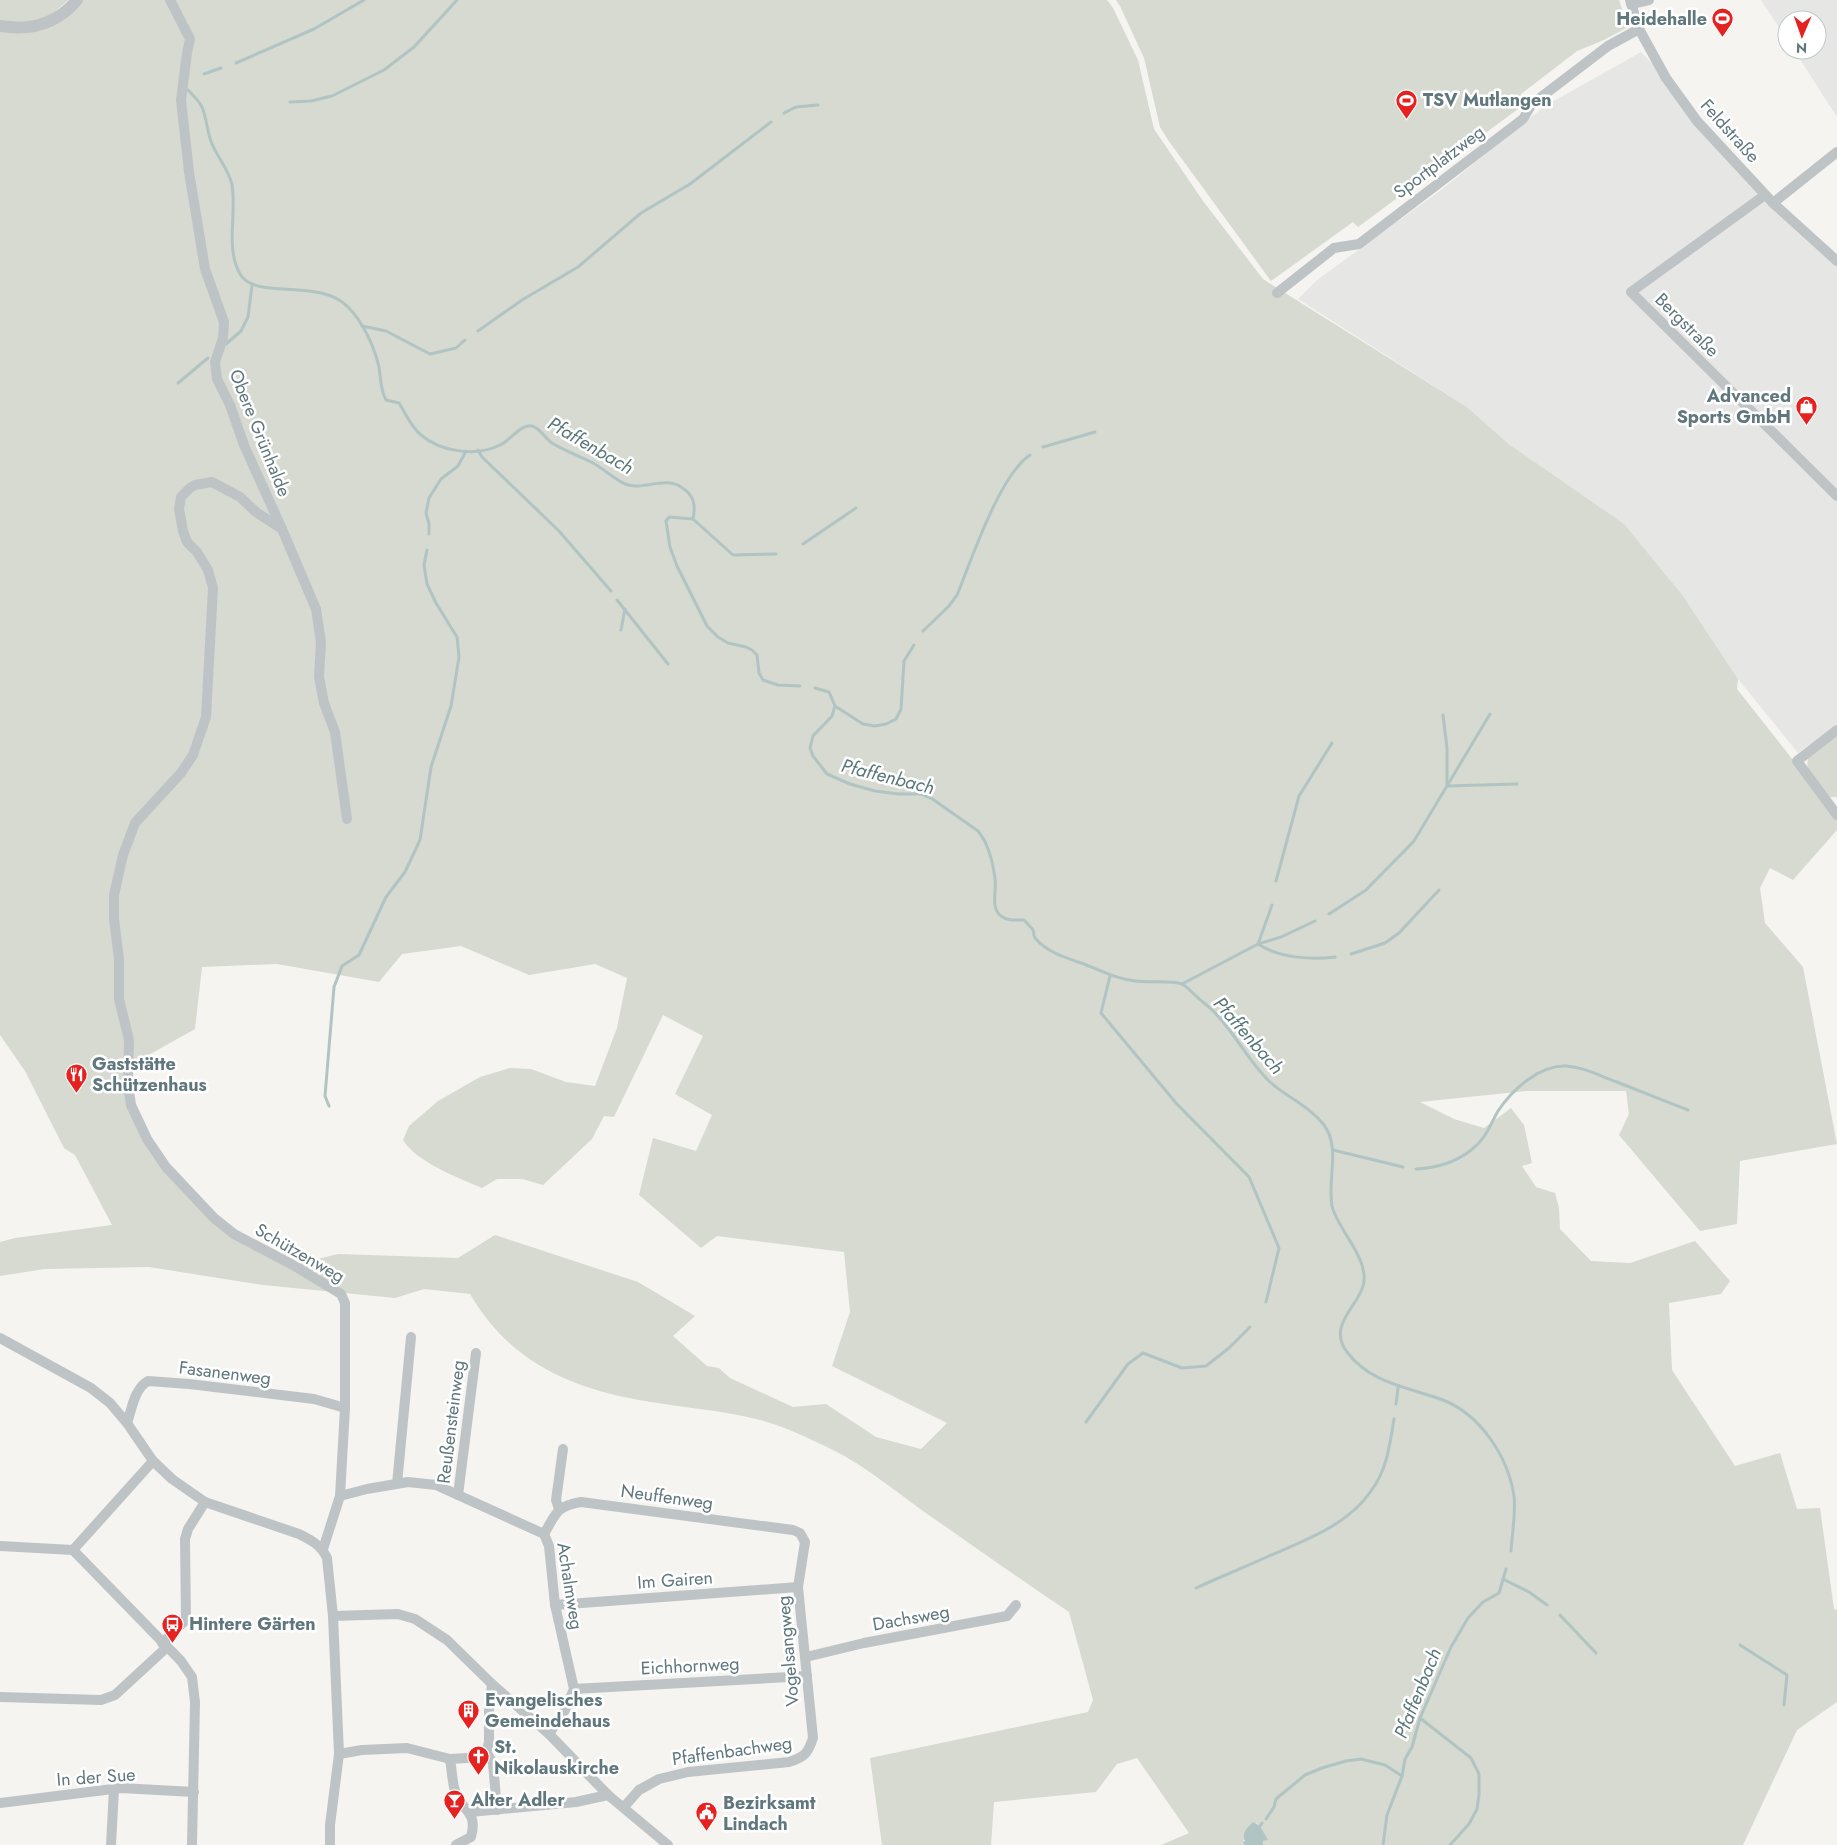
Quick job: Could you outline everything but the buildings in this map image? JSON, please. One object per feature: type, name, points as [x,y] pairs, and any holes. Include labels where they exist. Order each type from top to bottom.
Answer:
[{"type":"street","points":[[0,26],[26,29],[64,13],[77,0]]},
{"type":"street","name":"Obere Grünhalde","points":[[170,0],[190,39],[181,100],[189,172],[206,269],[224,322],[223,338],[215,362],[217,379],[230,405],[244,445],[316,609],[321,642],[319,677],[324,703],[335,732],[346,819]]},
{"type":"street","points":[[1631,2],[1649,0]]},
{"type":"street","name":"Feldstraße","points":[[1631,2],[1639,29],[1666,78],[1696,122],[1772,203],[1837,261]]},
{"type":"street","name":"Sportplatzweg","points":[[1277,293],[1334,248],[1359,244],[1523,119],[1532,104],[1608,46],[1639,29]]},
{"type":"street","points":[[1772,203],[1837,152]]},
{"type":"street","name":"Bergstraße","points":[[1765,195],[1631,292],[1837,496]]},
{"type":"street","name":"Schützenweg","points":[[282,529],[256,512],[240,498],[212,482],[195,485],[181,497],[179,509],[183,532],[187,542],[197,552],[208,570],[213,588],[206,717],[193,755],[185,767],[135,823],[123,855],[114,895],[114,919],[120,959],[119,999],[129,1040],[128,1084],[131,1105],[147,1139],[166,1167],[202,1206],[234,1234],[293,1265],[341,1294],[345,1303],[345,1408],[340,1496],[323,1549]]},
{"type":"street","points":[[1837,730],[1797,760],[1837,815]]},
{"type":"street","points":[[397,1484],[412,1337]]},
{"type":"street","points":[[0,1338],[91,1388],[110,1404],[127,1423],[153,1461],[172,1479],[205,1502],[299,1534],[323,1549],[328,1564],[333,1616],[339,1754],[330,1825],[330,1845]]},
{"type":"street","name":"Reußensteinweg","points":[[458,1495],[476,1353]]},
{"type":"street","name":"Fasanenweg","points":[[127,1423],[138,1391],[142,1384],[148,1381],[314,1399],[345,1408]]},
{"type":"street","points":[[544,1534],[559,1509],[556,1500],[563,1449]]},
{"type":"street","points":[[73,1550],[153,1461]]},
{"type":"street","name":"Achalmweg","points":[[340,1496],[408,1482],[436,1485],[544,1534],[549,1546],[554,1605],[574,1689]]},
{"type":"street","points":[[0,1697],[101,1700],[115,1695],[186,1620],[185,1539],[188,1529],[205,1502]]},
{"type":"street","name":"Neuffenweg","points":[[559,1509],[568,1504],[581,1502],[793,1530],[800,1533]]},
{"type":"street","name":"Vogelsangweg","points":[[800,1533],[804,1537],[806,1545],[798,1587],[813,1738]]},
{"type":"street","points":[[0,1546],[73,1550],[187,1669],[193,1684],[196,1702],[192,1845]]},
{"type":"street","name":"Im Gairen","points":[[554,1605],[798,1587]]},
{"type":"street","name":"Dachsweg","points":[[806,1657],[864,1643],[1008,1616],[1016,1604]]},
{"type":"street","points":[[333,1616],[398,1614],[415,1619],[447,1640],[492,1684],[549,1734],[608,1795],[668,1845]]},
{"type":"street","name":"Eichhornweg","points":[[574,1689],[806,1676]]},
{"type":"street","points":[[339,1754],[362,1750],[406,1748],[450,1759],[485,1757],[489,1742],[492,1684]]},
{"type":"street","points":[[549,1734],[565,1710],[574,1689]]},
{"type":"street","name":"Pfaffenbachweg","points":[[624,1807],[639,1790],[658,1779],[688,1772],[789,1762],[801,1758],[810,1748],[813,1738]]},
{"type":"street","points":[[487,1753],[493,1763],[497,1810]]},
{"type":"street","points":[[450,1759],[456,1795],[470,1812],[473,1829],[471,1837],[456,1845]]},
{"type":"street","points":[[111,1845],[114,1789]]},
{"type":"street","name":"In der Sue","points":[[0,1803],[114,1789],[194,1792]]},
{"type":"street","points":[[470,1812],[576,1802],[608,1795]]},
{"type":"shaded area","points":[[0,0],[68,0],[52,13],[37,20],[0,23]]},
{"type":"shaded area","points":[[82,0],[1107,0],[1113,8],[1138,60],[1154,129],[1203,201],[1263,279],[1467,407],[1510,445],[1624,524],[1683,596],[1738,679],[1737,689],[1837,816],[1837,830],[1793,880],[1770,868],[1760,888],[1765,923],[1803,967],[1837,1144],[1740,1161],[1737,1224],[1700,1231],[1619,1135],[1629,1114],[1626,1091],[1526,1091],[1420,1102],[1454,1119],[1484,1128],[1511,1108],[1524,1125],[1532,1163],[1522,1166],[1536,1187],[1555,1193],[1559,1208],[1560,1229],[1591,1261],[1630,1263],[1695,1241],[1730,1281],[1721,1294],[1669,1303],[1672,1370],[1735,1466],[1780,1453],[1797,1509],[1820,1508],[1834,1609],[1837,1610],[1837,1702],[1797,1730],[1743,1845],[1263,1845],[1263,1841],[1267,1840],[1260,1826],[1256,1823],[1243,1842],[1244,1845],[1161,1845],[1189,1833],[1137,1758],[1117,1764],[1096,1792],[994,1802],[991,1845],[882,1845],[870,1758],[1088,1712],[1093,1700],[1069,1612],[856,1463],[805,1436],[766,1422],[730,1413],[623,1397],[571,1381],[547,1370],[525,1356],[505,1339],[486,1318],[470,1294],[424,1289],[395,1298],[263,1285],[149,1267],[45,1269],[0,1276],[0,1242],[15,1238],[112,1225],[75,1155],[64,1148],[25,1071],[0,1035],[0,29],[16,32]],"holes":[[[461,946],[529,975],[595,964],[627,978],[617,1028],[595,1086],[566,1082],[531,1069],[510,1068],[480,1077],[438,1101],[409,1126],[403,1140],[409,1148],[428,1162],[482,1188],[497,1179],[522,1179],[543,1185],[592,1139],[604,1116],[614,1117],[663,1015],[703,1036],[675,1094],[712,1115],[696,1151],[653,1138],[639,1195],[701,1248],[717,1236],[844,1252],[850,1312],[832,1366],[947,1423],[921,1449],[876,1437],[826,1404],[793,1407],[730,1378],[719,1368],[707,1366],[673,1336],[695,1316],[638,1282],[495,1235],[458,1258],[338,1254],[293,1265],[214,1218],[147,1139],[128,1084],[129,1066],[195,1029],[202,967],[277,964],[379,982],[402,954]]]},
{"type":"shaded area","points":[[1116,0],[1619,0],[1628,27],[1604,40],[1577,51],[1521,94],[1518,109],[1358,227],[1353,222],[1271,281],[1160,127],[1144,58]]},
{"type":"shaded area","points":[[1761,0],[1837,0],[1837,117],[1800,60],[1827,60],[1827,10],[1777,10],[1777,25]]},
{"type":"shaded area","points":[[1641,52],[1666,78],[1697,121],[1837,261],[1837,724],[1798,753],[1738,679],[1683,596],[1467,407],[1298,299],[1317,280],[1441,190],[1545,106]]},
{"type":"shaded area","points":[[1837,735],[1837,797],[1827,797],[1812,778],[1807,762],[1809,757]]},
{"type":"shaded area","points":[[1253,1822],[1260,1826],[1268,1840],[1263,1841],[1263,1845],[1244,1845],[1244,1833]]},
{"type":"waterway","points":[[236,63],[314,29],[364,0]]},
{"type":"waterway","points":[[290,102],[311,101],[332,96],[384,70],[414,47],[457,0]]},
{"type":"waterway","points":[[204,74],[221,68]]},
{"type":"waterway","name":"Pfaffenbach","points":[[188,90],[202,107],[212,144],[231,180],[233,196],[233,253],[240,274],[248,282],[259,286],[321,293],[335,298],[348,307],[363,327],[371,343],[379,367],[386,400],[399,403],[417,432],[429,441],[448,449],[470,452],[480,451],[500,445],[519,430],[532,426],[538,429],[552,443],[593,463],[625,484],[639,486],[668,483],[681,487],[689,493],[693,500],[693,519],[669,517],[666,521],[670,547],[677,566],[707,626],[718,637],[728,643],[752,650],[757,655],[759,673],[763,680],[778,685],[800,686]]},
{"type":"waterway","points":[[784,113],[796,107],[818,105]]},
{"type":"waterway","points":[[478,331],[522,300],[578,267],[641,213],[690,184],[771,122]]},
{"type":"waterway","points":[[226,344],[241,331],[248,317],[252,285]]},
{"type":"waterway","points":[[362,326],[386,331],[430,354],[456,348],[465,340]]},
{"type":"waterway","points":[[178,383],[208,358]]},
{"type":"waterway","points":[[1043,447],[1095,432]]},
{"type":"waterway","points":[[478,450],[482,457],[559,531],[611,591]]},
{"type":"waterway","points":[[429,534],[426,513],[429,498],[441,479],[458,466],[466,451]]},
{"type":"waterway","points":[[923,631],[949,606],[957,595],[997,499],[1019,466],[1030,455]]},
{"type":"waterway","points":[[803,544],[856,508]]},
{"type":"waterway","points":[[693,519],[733,555],[776,554]]},
{"type":"waterway","points":[[329,1106],[325,1096],[334,987],[342,966],[359,955],[386,897],[405,872],[420,840],[431,767],[451,706],[459,657],[457,637],[436,603],[427,584],[424,565],[427,550]]},
{"type":"waterway","points":[[617,600],[668,664]]},
{"type":"waterway","points":[[621,630],[625,609]]},
{"type":"waterway","points":[[835,706],[863,724],[875,726],[886,724],[896,719],[901,709],[904,661],[914,645]]},
{"type":"waterway","name":"Pfaffenbach","points":[[815,688],[829,692],[835,706],[832,716],[813,736],[810,748],[813,756],[827,774],[850,784],[875,791],[921,794],[931,798],[978,831],[985,841],[991,860],[995,883],[995,904],[998,913],[1003,918],[1024,920],[1033,930],[1036,939],[1046,948],[1109,974],[1136,981],[1172,982],[1184,985],[1216,1014],[1262,1074],[1305,1107],[1324,1125],[1329,1134],[1333,1154],[1332,1206],[1340,1225],[1358,1255],[1364,1276],[1360,1294],[1342,1325],[1340,1334],[1342,1343],[1347,1352],[1367,1371],[1391,1383],[1443,1400],[1457,1407],[1481,1427],[1499,1452],[1511,1481],[1515,1509],[1511,1551]]},
{"type":"waterway","points":[[1329,914],[1366,890],[1414,841],[1490,714]]},
{"type":"waterway","points":[[1443,715],[1447,748],[1447,786],[1517,784]]},
{"type":"waterway","points":[[1276,881],[1299,796],[1332,743]]},
{"type":"waterway","points":[[1351,954],[1385,943],[1399,933],[1439,890]]},
{"type":"waterway","points":[[1272,905],[1258,944],[1266,949],[1295,957],[1335,957]]},
{"type":"waterway","points":[[1182,984],[1258,944],[1281,937],[1315,921]]},
{"type":"waterway","points":[[1110,976],[1101,1013],[1176,1103],[1249,1177],[1279,1248],[1266,1302]]},
{"type":"waterway","points":[[1416,1169],[1444,1164],[1458,1159],[1470,1151],[1484,1137],[1498,1111],[1519,1087],[1536,1074],[1556,1067],[1566,1066],[1586,1070],[1688,1110]]},
{"type":"waterway","points":[[1333,1150],[1403,1167]]},
{"type":"waterway","points":[[1086,1422],[1128,1364],[1143,1353],[1182,1368],[1206,1366],[1229,1348],[1250,1327]]},
{"type":"waterway","points":[[1396,1404],[1398,1388]]},
{"type":"waterway","points":[[1196,1588],[1311,1537],[1351,1513],[1362,1503],[1381,1474],[1387,1456],[1394,1419]]},
{"type":"waterway","name":"Pfaffenbach","points":[[1383,1845],[1387,1815],[1402,1776],[1405,1759],[1412,1747],[1420,1718],[1451,1647],[1468,1618],[1483,1602],[1499,1593],[1506,1569]]},
{"type":"waterway","points":[[1503,1579],[1529,1592],[1547,1605]]},
{"type":"waterway","points":[[1560,1615],[1596,1653]]},
{"type":"waterway","points":[[1740,1645],[1787,1675],[1784,1705]]},
{"type":"waterway","points":[[1420,1718],[1471,1758],[1479,1774],[1477,1809],[1469,1824],[1450,1845]]},
{"type":"waterway","points":[[1266,1819],[1274,1807],[1276,1799],[1305,1775],[1322,1768],[1361,1759],[1385,1765],[1402,1776]]},
{"type":"place","name":"Heidehalle","points":[[1723,38]]},
{"type":"place","name":"TSV Mutlangen","points":[[1407,119]]},
{"type":"place","name":"Advanced Sports GmbH","points":[[1807,425]]},
{"type":"place","name":"Gaststätte Schützenhaus","points":[[76,1093]]},
{"type":"place","name":"Hintere Gärten","points":[[173,1643]]},
{"type":"place","name":"Evangelisches Gemeindehaus","points":[[469,1729]]},
{"type":"place","name":"St. Nikolauskirche","points":[[478,1776]]},
{"type":"place","name":"Alter Adler","points":[[455,1819]]},
{"type":"place","name":"Bezirksamt Lindach","points":[[707,1832]]}]
